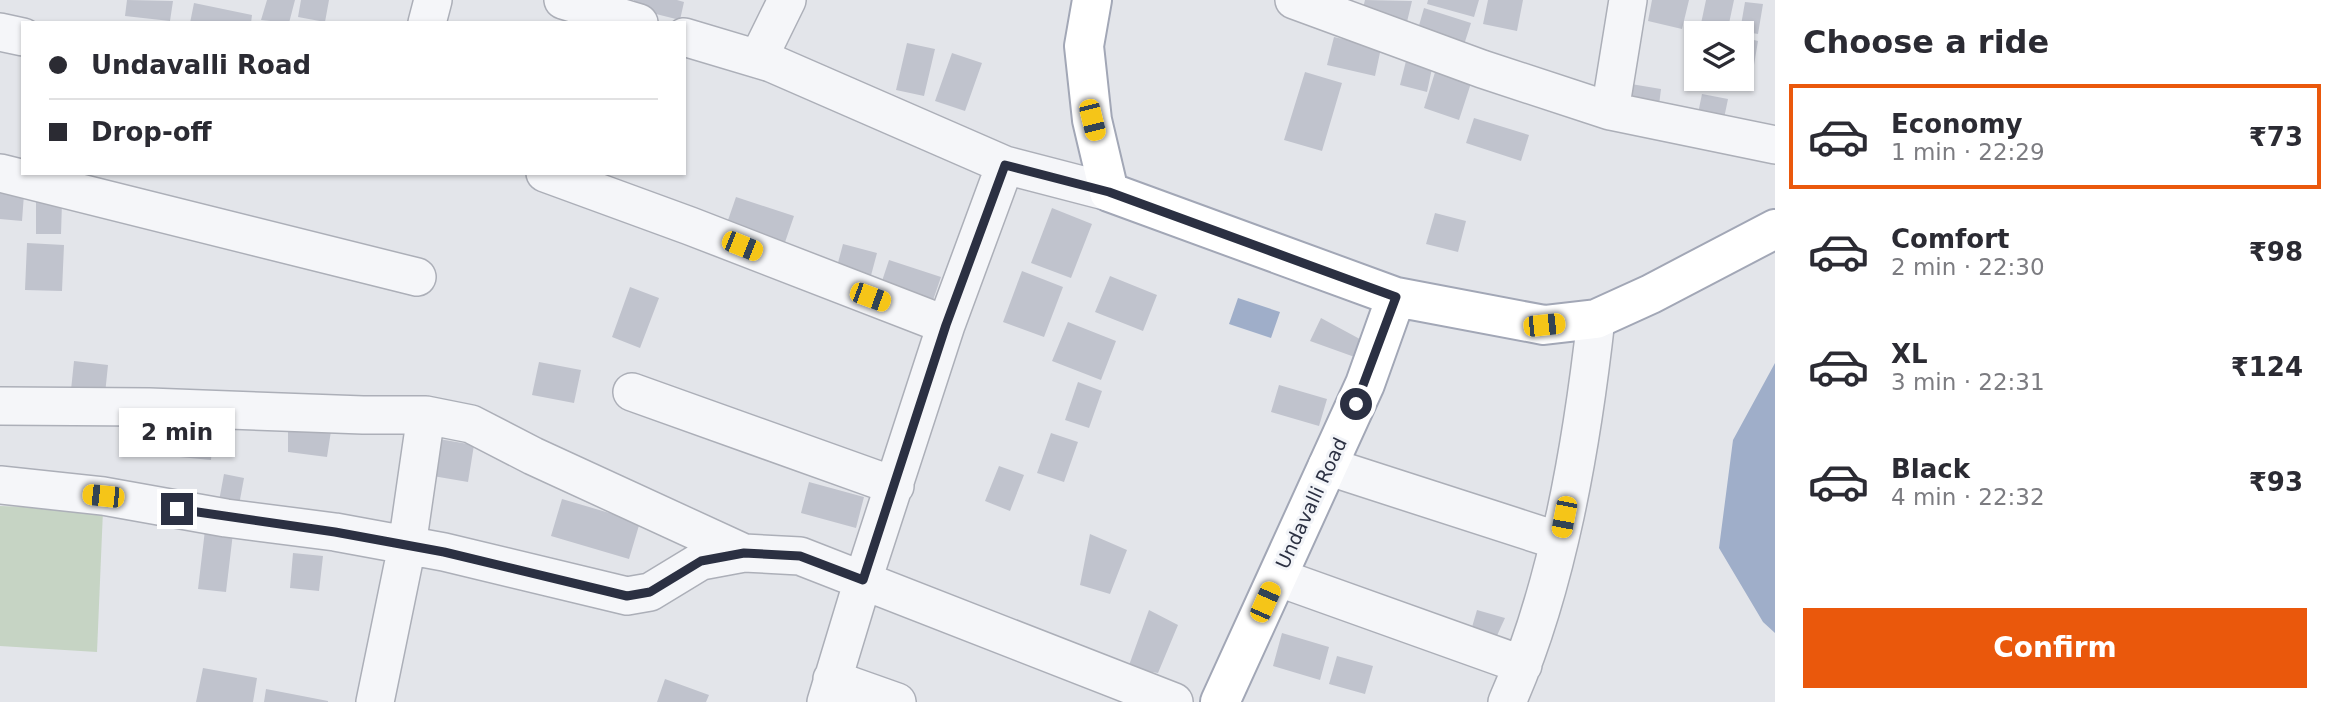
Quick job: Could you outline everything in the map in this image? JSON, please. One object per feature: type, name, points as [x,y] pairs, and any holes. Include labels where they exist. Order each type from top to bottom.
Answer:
[{"type":"main road","points":[[1092,0],[1084,47],[1092,120],[1109,192],[1396,297],[1544,325],[1597,319],[1775,229]]},
{"type":"main road","name":"Undavalli Road","points":[[1220,702],[1365,384],[1396,297]]},
{"type":"street","points":[[428,21],[433,0]]},
{"type":"street","points":[[564,0],[632,21]]},
{"type":"street","points":[[758,59],[787,0]]},
{"type":"street","points":[[1294,0],[1482,69],[1610,111],[1775,145]]},
{"type":"street","points":[[1610,111],[1628,0]]},
{"type":"street","points":[[0,33],[21,37]]},
{"type":"street","points":[[686,38],[758,59],[1005,165],[1109,192]]},
{"type":"street","points":[[897,702],[829,690],[946,325],[1005,165]]},
{"type":"street","points":[[0,173],[417,277]]},
{"type":"street","points":[[550,175],[946,325]]},
{"type":"street","points":[[1507,702],[1523,665],[1559,541],[1587,400],[1597,319]]},
{"type":"street","points":[[632,392],[895,486]]},
{"type":"street","points":[[0,407],[149,407],[426,415],[471,424],[533,456],[744,553]]},
{"type":"street","points":[[375,702],[407,545],[426,415]]},
{"type":"street","points":[[1328,466],[1559,541]]},
{"type":"street","points":[[0,485],[103,496],[226,518],[335,532],[407,545],[627,596],[650,592],[701,561],[744,553],[800,556],[1174,702]]},
{"type":"street","points":[[1277,577],[1523,665]]},
{"type":"green space","points":[[0,506],[103,510],[97,652],[0,646]]},
{"type":"water","points":[[1238,298],[1280,312],[1271,338],[1229,324]]},
{"type":"water","points":[[1775,363],[1775,633],[1763,622],[1719,548],[1733,440]]},
{"type":"building","points":[[127,0],[173,1],[170,21],[125,16]]},
{"type":"building","points":[[267,0],[295,0],[290,21],[261,20]]},
{"type":"building","points":[[301,0],[329,0],[325,21],[298,17]]},
{"type":"building","points":[[634,0],[684,2],[680,20],[632,8]]},
{"type":"building","points":[[1365,0],[1412,1],[1406,26],[1361,16]]},
{"type":"building","points":[[1428,0],[1479,0],[1474,17],[1427,4]]},
{"type":"building","points":[[1488,0],[1523,0],[1517,31],[1483,24]]},
{"type":"building","points":[[1652,0],[1689,0],[1682,29],[1648,21]]},
{"type":"building","points":[[1706,0],[1734,0],[1730,21],[1702,21]]},
{"type":"building","points":[[1745,2],[1763,4],[1758,34],[1754,33],[1754,21],[1742,21]]},
{"type":"building","points":[[194,3],[252,15],[251,21],[190,21]]},
{"type":"building","points":[[1424,8],[1471,23],[1462,51],[1416,36]]},
{"type":"building","points":[[1334,37],[1381,48],[1375,76],[1327,65]]},
{"type":"building","points":[[1754,40],[1758,41],[1754,65]]},
{"type":"building","points":[[907,43],[935,49],[924,96],[896,90]]},
{"type":"building","points":[[952,53],[982,63],[965,111],[935,101]]},
{"type":"building","points":[[1408,53],[1434,59],[1427,92],[1400,85]]},
{"type":"building","points":[[1436,69],[1472,80],[1459,120],[1424,108]]},
{"type":"building","points":[[1305,72],[1342,83],[1322,151],[1284,140]]},
{"type":"building","points":[[1631,84],[1661,89],[1659,105],[1629,101]]},
{"type":"building","points":[[1702,94],[1728,99],[1723,123],[1697,118]]},
{"type":"building","points":[[1474,118],[1529,135],[1521,161],[1466,143]]},
{"type":"building","points":[[0,192],[24,194],[22,221],[0,219]]},
{"type":"building","points":[[736,197],[794,216],[782,251],[757,243],[760,233],[727,223]]},
{"type":"building","points":[[36,201],[62,202],[61,234],[36,234]]},
{"type":"building","points":[[1052,208],[1092,224],[1071,278],[1031,263]]},
{"type":"building","points":[[1435,213],[1466,221],[1458,252],[1426,244]]},
{"type":"building","points":[[27,243],[64,245],[62,291],[25,290]]},
{"type":"building","points":[[843,244],[877,253],[869,283],[835,274]]},
{"type":"building","points":[[889,260],[941,277],[931,306],[879,290]]},
{"type":"building","points":[[1022,271],[1063,287],[1044,337],[1003,322]]},
{"type":"building","points":[[1110,276],[1157,295],[1143,331],[1095,312]]},
{"type":"building","points":[[630,287],[659,298],[640,348],[612,337]]},
{"type":"building","points":[[1321,318],[1369,344],[1363,360],[1310,341]]},
{"type":"building","points":[[1068,322],[1116,341],[1101,380],[1052,361]]},
{"type":"building","points":[[74,361],[108,365],[105,394],[71,390]]},
{"type":"building","points":[[539,362],[581,370],[574,403],[532,395]]},
{"type":"building","points":[[1078,382],[1102,391],[1089,428],[1065,420]]},
{"type":"building","points":[[1279,385],[1327,399],[1319,426],[1271,412]]},
{"type":"building","points":[[173,418],[214,422],[211,460],[169,456]]},
{"type":"building","points":[[288,428],[331,431],[327,457],[288,452]]},
{"type":"building","points":[[1051,433],[1078,442],[1064,482],[1037,473]]},
{"type":"building","points":[[433,438],[474,445],[468,482],[427,475]]},
{"type":"building","points":[[999,466],[1024,475],[1010,511],[985,501]]},
{"type":"building","points":[[224,474],[244,478],[239,505],[219,501]]},
{"type":"building","points":[[809,482],[864,497],[856,528],[801,513]]},
{"type":"building","points":[[562,499],[640,522],[629,559],[551,536]]},
{"type":"building","points":[[205,530],[233,533],[226,592],[198,589]]},
{"type":"building","points":[[1090,534],[1127,550],[1110,594],[1080,585]]},
{"type":"building","points":[[293,553],[323,556],[319,591],[290,588]]},
{"type":"building","points":[[1149,610],[1178,625],[1158,673],[1128,668]]},
{"type":"building","points":[[1477,610],[1505,618],[1495,640],[1470,634]]},
{"type":"building","points":[[1282,633],[1329,647],[1320,680],[1273,666]]},
{"type":"building","points":[[1337,656],[1373,666],[1365,694],[1329,684]]},
{"type":"building","points":[[203,668],[257,678],[253,702],[196,702]]},
{"type":"building","points":[[665,679],[709,695],[706,702],[657,702]]},
{"type":"building","points":[[266,689],[328,701],[328,702],[264,702]]},
{"type":"route","points":[[177,509],[335,532],[444,552],[627,596],[650,592],[701,561],[744,553],[800,556],[863,580],[946,325],[1005,165],[1109,192],[1396,297],[1356,404]]}]
